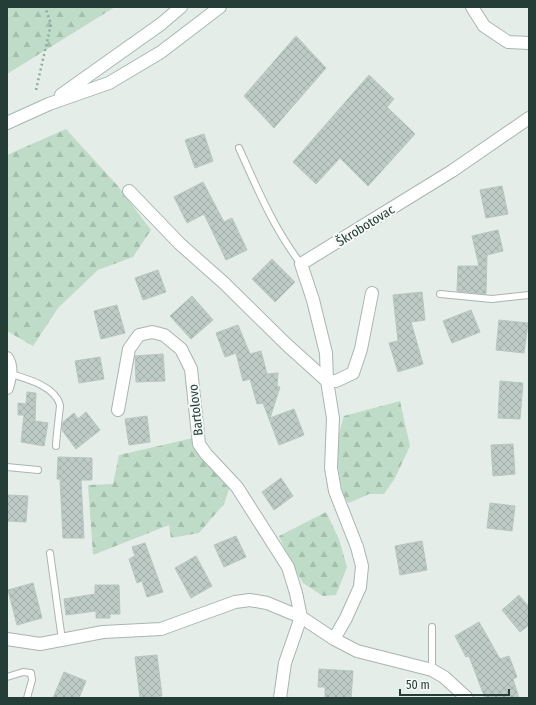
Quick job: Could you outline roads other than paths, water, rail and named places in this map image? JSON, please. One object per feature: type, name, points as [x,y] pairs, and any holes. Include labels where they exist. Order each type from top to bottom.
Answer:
[{"type":"street","points":[[49,104],[161,24],[181,7]]},
{"type":"street","points":[[7,123],[49,104],[109,83],[161,52],[220,7]]},
{"type":"street","points":[[472,7],[484,26],[508,42],[529,43]]},
{"type":"street","name":"Škrobotovac","points":[[301,264],[452,171],[529,118]]},
{"type":"street","points":[[129,190],[180,244],[224,283],[286,344],[327,381],[336,381],[353,373],[361,349],[372,293]]},
{"type":"street","points":[[301,264],[313,300],[326,353],[327,381],[333,418],[331,468],[335,491],[357,547],[362,566],[360,587],[346,618],[334,639]]},
{"type":"street","name":"Bartolovo","points":[[118,410],[129,349],[139,335],[152,332],[164,335],[181,349],[191,369],[199,444],[237,487],[288,567],[296,593],[301,617]]},
{"type":"street","points":[[7,358],[10,363],[11,374],[7,388]]},
{"type":"street","points":[[7,639],[23,643],[40,644],[103,632],[161,629],[235,602],[250,600],[267,603],[301,617],[334,639],[356,651],[432,670],[444,677],[467,698]]},
{"type":"street","points":[[280,698],[285,663],[301,617]]},
{"type":"lane","points":[[239,148],[270,216],[286,245],[301,264]]},
{"type":"lane","points":[[440,294],[492,299],[529,295]]},
{"type":"lane","points":[[11,374],[43,386],[54,396],[60,405],[56,446]]},
{"type":"lane","points":[[7,467],[38,470]]},
{"type":"lane","points":[[50,553],[62,640]]},
{"type":"lane","points":[[432,627],[432,670]]},
{"type":"lane","points":[[7,677],[23,672],[31,673],[32,680],[27,698]]}]
